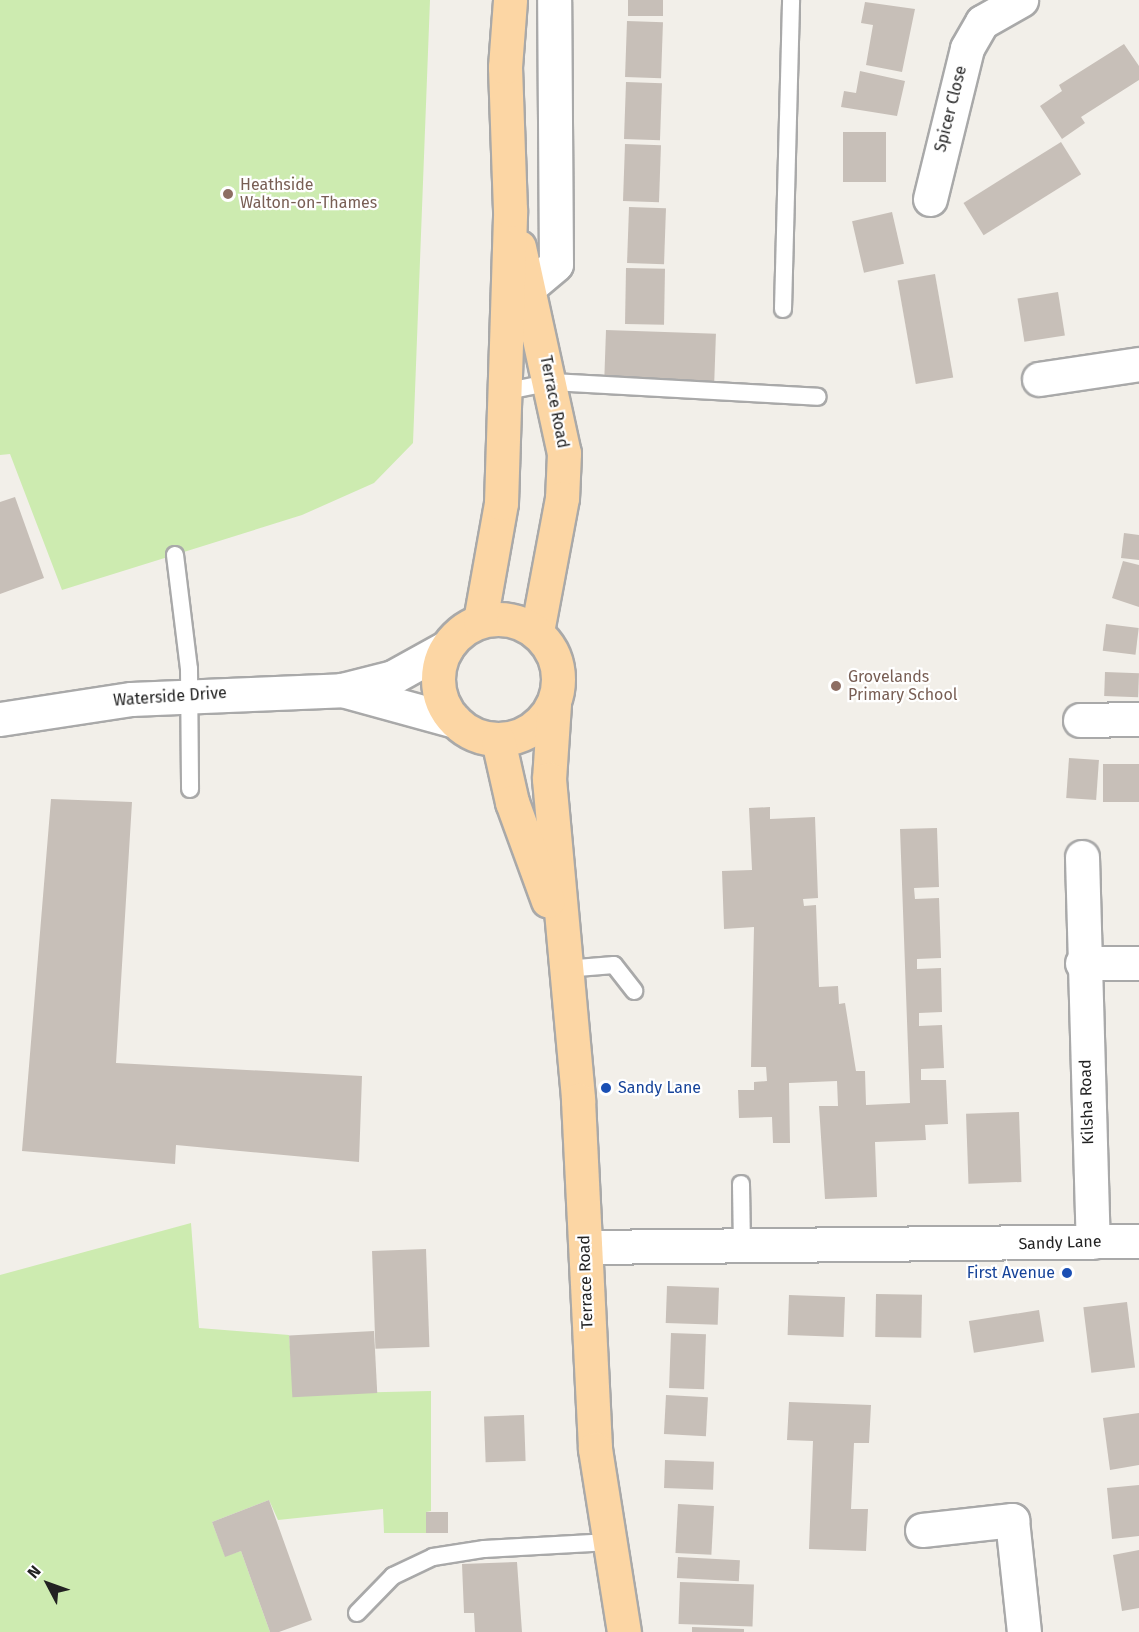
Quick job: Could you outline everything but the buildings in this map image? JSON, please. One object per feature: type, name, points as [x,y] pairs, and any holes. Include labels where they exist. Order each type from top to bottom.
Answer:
[{"type":"main road","name":"Terrace Road","points":[[480,621],[501,503],[510,210],[505,67],[510,0]]},
{"type":"main road","name":"Terrace Road","points":[[510,210],[552,382],[564,453],[562,498],[537,632]]},
{"type":"main road","points":[[510,619],[537,632],[559,673],[554,704],[521,736],[498,740],[478,736],[455,721],[439,692],[438,672],[447,647],[480,621],[510,619]]},
{"type":"main road","name":"Terrace Road","points":[[554,704],[549,778],[559,930],[565,969],[586,1247],[595,1449],[624,1632]]},
{"type":"main road","name":"Terrace Road","points":[[498,740],[512,802],[559,930]]},
{"type":"street","points":[[529,287],[556,264],[554,0]]},
{"type":"street","name":"Spicer Close","points":[[930,199],[958,71],[976,11],[1021,0]]},
{"type":"street","points":[[1039,379],[1139,364]]},
{"type":"street","name":"Waterside Drive","points":[[0,719],[187,694],[342,690],[393,677],[447,647]]},
{"type":"street","name":"Waterside Drive","points":[[342,690],[455,721]]},
{"type":"street","points":[[1080,720],[1139,719]]},
{"type":"street","name":"Kilsha Road","points":[[1082,857],[1082,963],[1092,1242]]},
{"type":"street","points":[[1082,963],[1139,963]]},
{"type":"street","name":"Sandy Lane","points":[[586,1247],[1139,1241]]},
{"type":"street","points":[[922,1530],[1012,1520],[1024,1632]]},
{"type":"lane","points":[[783,309],[791,0]]},
{"type":"lane","points":[[503,392],[552,382],[818,397]]},
{"type":"lane","points":[[176,555],[187,694],[190,789]]},
{"type":"lane","points":[[565,969],[614,965],[634,991]]},
{"type":"lane","points":[[741,1184],[742,1246]]},
{"type":"lane","points":[[357,1613],[393,1576],[433,1557],[484,1549],[610,1542]]},
{"type":"green space","name":"Heathside Walton-on-Thames","points":[[0,0],[430,0],[413,443],[374,483],[302,515],[62,590],[10,454],[0,455]]},
{"type":"green space","points":[[191,1223],[199,1328],[289,1335],[294,1394],[431,1391],[431,1511],[426,1512],[426,1533],[384,1533],[383,1509],[278,1520],[269,1500],[212,1522],[225,1556],[241,1551],[270,1632],[0,1632],[0,1275]]},
{"type":"place","name":"Heathside Walton-on-Thames","points":[[228,194]]},
{"type":"place","name":"Grovelands Primary School","points":[[836,686]]},
{"type":"place","name":"Sandy Lane","points":[[606,1088]]},
{"type":"place","name":"First Avenue","points":[[1067,1273]]}]
